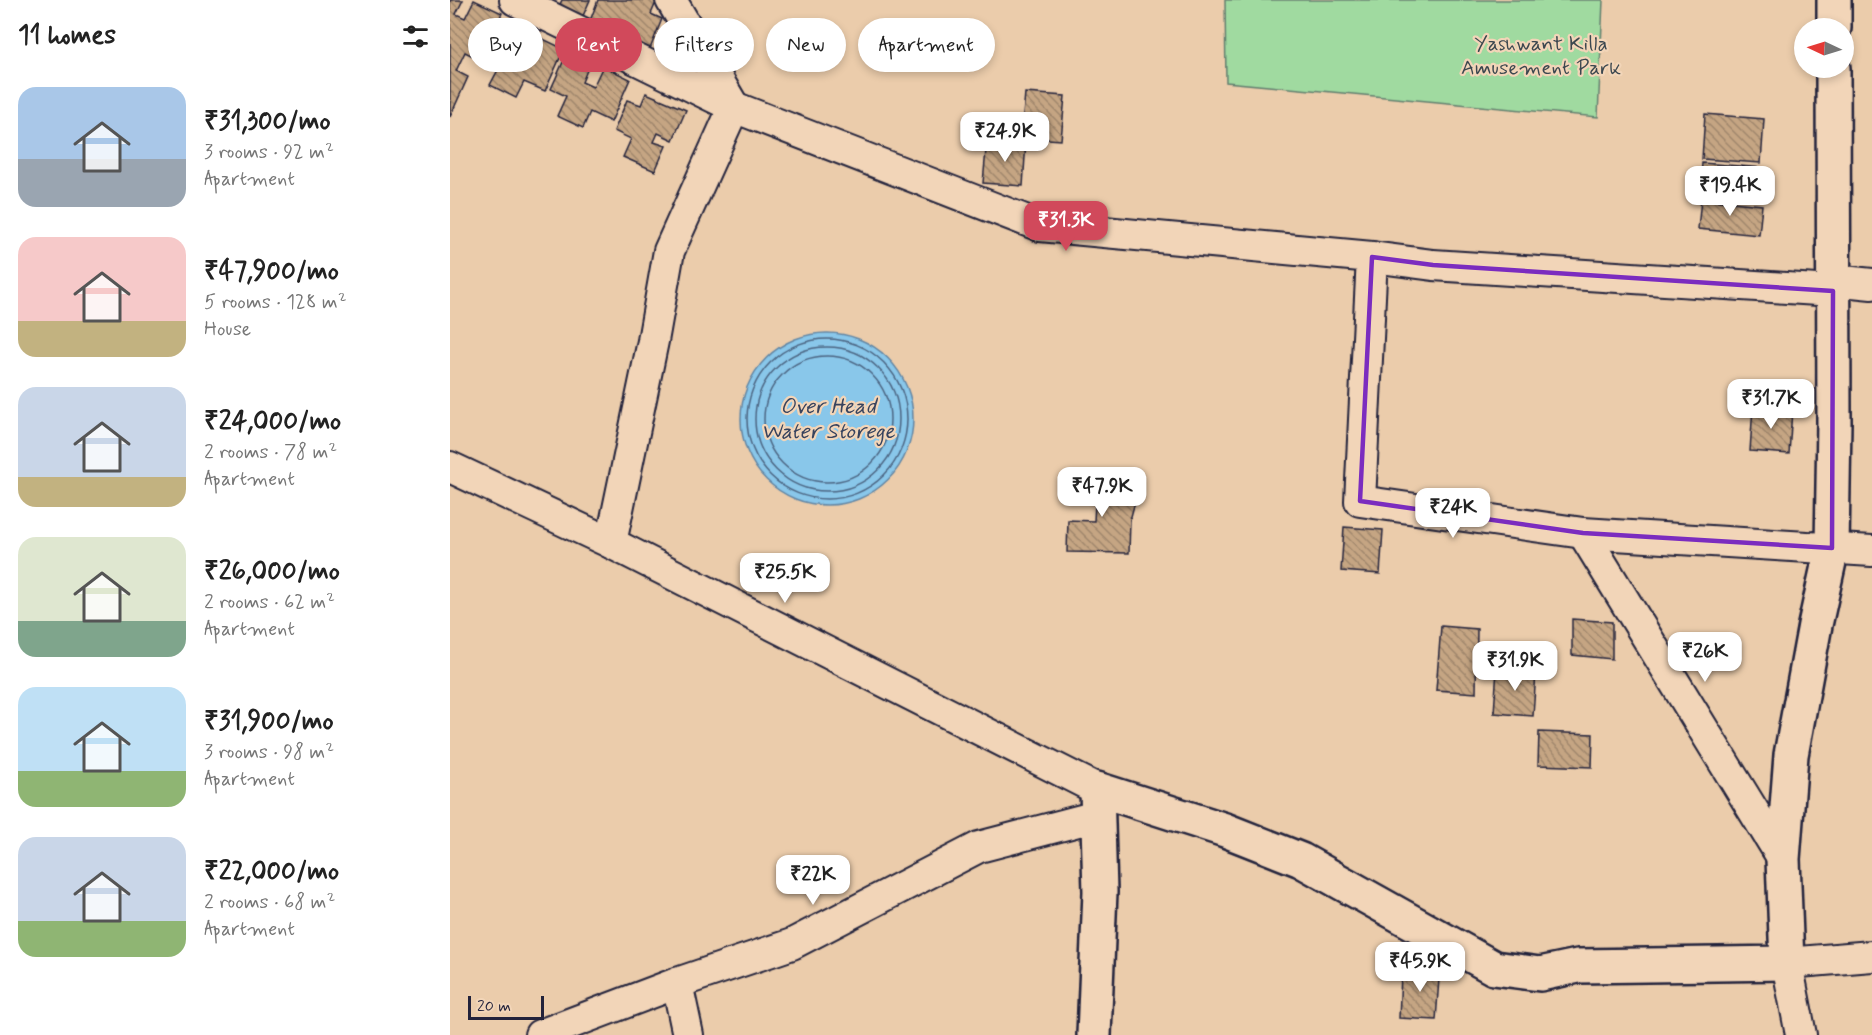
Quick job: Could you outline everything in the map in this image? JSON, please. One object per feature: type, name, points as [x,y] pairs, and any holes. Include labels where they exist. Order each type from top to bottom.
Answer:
[{"type":"main road","points":[[1834,0],[1834,18]]},
{"type":"main road","points":[[1094,1035],[1100,892],[1097,802],[1225,830],[1301,860],[1494,968],[1540,974],[1578,966],[1787,963],[1783,859],[1791,755],[1832,548],[1833,78]]},
{"type":"street","points":[[515,0],[734,107],[1040,226],[1372,257],[1433,265],[1833,286],[1872,284]]},
{"type":"street","points":[[671,0],[734,107]]},
{"type":"street","points":[[611,543],[653,341],[669,251],[734,107]]},
{"type":"street","points":[[1372,257],[1360,501],[1583,533],[1872,551]]},
{"type":"street","points":[[450,467],[611,543],[1097,802]]},
{"type":"street","points":[[1583,533],[1783,859]]},
{"type":"street","points":[[540,1035],[677,983],[792,944],[978,848],[1097,802]]},
{"type":"street","points":[[1801,1035],[1787,963],[1872,956]]},
{"type":"street","points":[[677,983],[688,1035]]},
{"type":"highlighted area","points":[[1372,257],[1433,265],[1833,291],[1832,548],[1583,533],[1360,501]]},
{"type":"green space","name":"Yashwant Killa Amusement Park","points":[[1225,0],[1603,0],[1598,117],[1226,82]]},
{"type":"water","name":"Over Head Water Storege","points":[[827,333],[860,340],[875,347],[888,358],[899,371],[906,386],[913,419],[906,452],[899,467],[888,480],[875,491],[860,498],[827,505],[794,498],[779,491],[766,480],[755,467],[748,452],[741,419],[748,386],[755,371],[766,358],[779,347],[794,340]]},
{"type":"building","points":[[450,0],[463,0],[456,14],[465,18],[474,0],[502,13],[500,18],[468,18],[468,54],[465,52],[456,71],[468,77],[450,117]]},
{"type":"building","points":[[562,0],[590,0],[582,18],[554,17]]},
{"type":"building","points":[[598,0],[657,0],[651,14],[660,18],[654,18],[654,39],[646,59],[642,57],[642,18],[591,18]]},
{"type":"building","points":[[543,39],[555,45],[555,69],[545,91],[524,82],[516,98],[490,85],[497,72],[543,72]]},
{"type":"building","points":[[559,72],[586,72],[582,82],[593,87],[600,72],[615,72],[630,79],[611,122],[590,112],[583,128],[557,116],[566,96],[551,89]]},
{"type":"building","points":[[646,93],[686,110],[673,140],[658,133],[654,142],[666,146],[655,171],[623,157],[631,139],[614,131],[627,100],[641,105]]},
{"type":"building","points":[[1025,93],[1065,96],[1061,140],[1021,137]]},
{"type":"building","points":[[1705,114],[1764,119],[1761,163],[1702,159]]},
{"type":"building","points":[[987,139],[1026,142],[1023,186],[983,183]]},
{"type":"building","points":[[1702,163],[1763,168],[1760,199],[1700,193]]},
{"type":"building","points":[[1701,199],[1762,205],[1759,235],[1698,229]]},
{"type":"building","points":[[1753,407],[1792,410],[1789,454],[1750,451]]},
{"type":"building","points":[[1078,474],[1138,491],[1130,520],[1129,553],[1067,552],[1068,520],[1094,521],[1095,503],[1072,496]]},
{"type":"building","points":[[1344,527],[1383,530],[1380,574],[1341,571]]},
{"type":"building","points":[[1572,619],[1612,622],[1612,659],[1572,655]]},
{"type":"building","points":[[1441,626],[1477,629],[1476,693],[1436,690]]},
{"type":"building","points":[[1497,669],[1536,672],[1533,716],[1494,713]]},
{"type":"building","points":[[1539,732],[1593,734],[1592,767],[1538,765]]},
{"type":"building","points":[[1416,964],[1440,965],[1436,1020],[1399,1018],[1401,975],[1415,976]]}]
